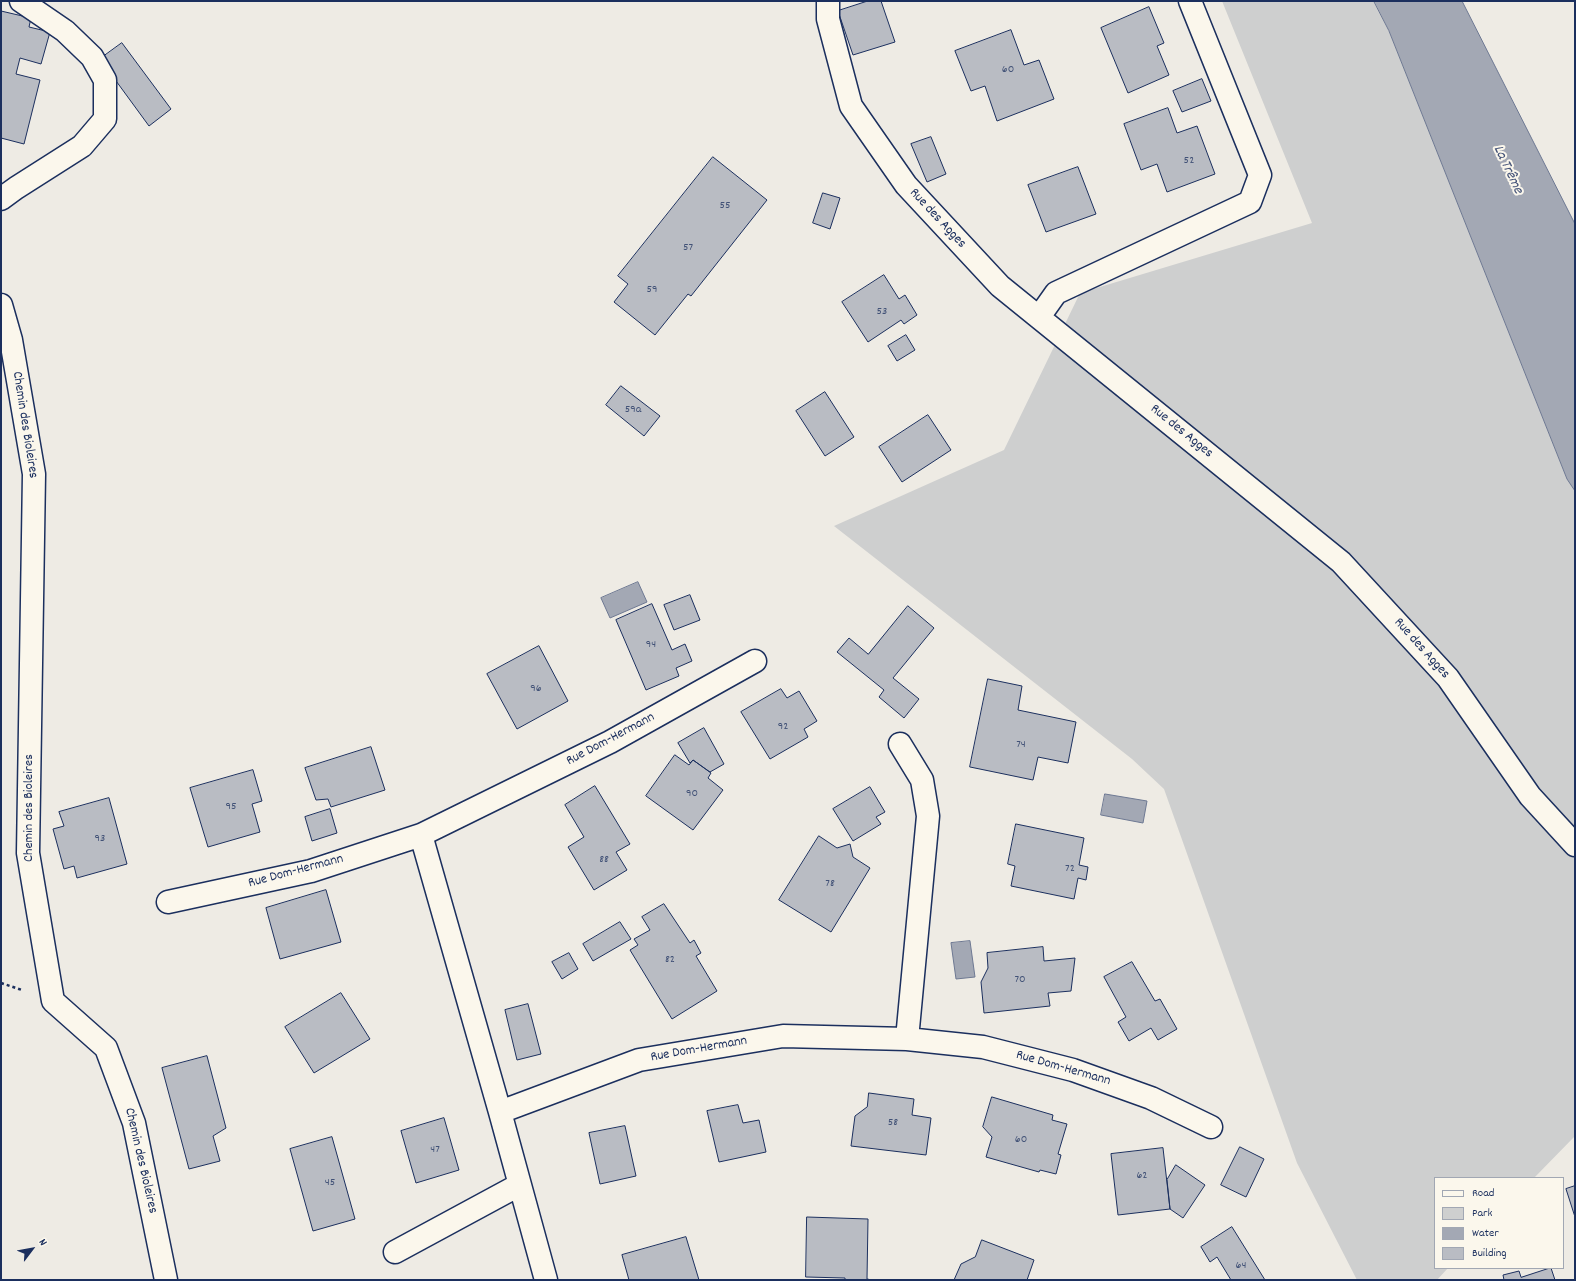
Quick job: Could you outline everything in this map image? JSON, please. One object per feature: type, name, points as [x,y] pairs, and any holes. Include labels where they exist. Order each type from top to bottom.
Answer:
[{"type":"street","points":[[1,199],[82,146],[105,119],[105,80],[92,57],[65,31],[21,1]]},
{"type":"street","name":"Rue des Agges","points":[[828,1],[828,19],[851,106],[906,185],[1000,286],[1341,562],[1448,678],[1530,796],[1575,845]]},
{"type":"street","points":[[1039,317],[1056,293],[1250,202],[1260,174],[1190,1]]},
{"type":"street","name":"Chemin des Bioleires","points":[[1,305],[11,340],[34,474],[28,853],[53,1001],[106,1048],[134,1122],[166,1280]]},
{"type":"street","name":"Rue Dom-Hermann","points":[[168,902],[311,871],[421,835],[610,742],[755,661]]},
{"type":"street","points":[[900,744],[922,780],[928,816],[907,1039]]},
{"type":"street","points":[[421,835],[546,1280]]},
{"type":"street","name":"Rue Dom-Hermann","points":[[500,1112],[639,1060],[783,1036],[907,1039],[983,1047],[1073,1070],[1151,1098],[1211,1127]]},
{"type":"street","points":[[395,1252],[519,1185]]},
{"type":"green space","points":[[1222,1],[1374,1],[1389,31],[1567,479],[1575,491],[1575,1136],[1535,1177],[1434,1177],[1434,1269],[1447,1269],[1437,1280],[1357,1280],[1297,1163],[1164,789],[1132,759],[834,526],[1004,450],[1080,293],[1312,223]]},
{"type":"water","name":"La Trême","points":[[1374,1],[1462,1],[1575,224],[1575,491],[1567,479],[1389,31]]},
{"type":"water","points":[[638,582],[647,602],[610,618],[601,598]]},
{"type":"water","points":[[1105,794],[1147,801],[1143,823],[1101,815]]},
{"type":"water","points":[[970,941],[975,977],[956,979],[951,943]]},
{"type":"building","points":[[868,1],[881,1],[895,42],[853,55],[838,11]]},
{"type":"building","points":[[1149,7],[1164,43],[1157,46],[1169,75],[1128,93],[1101,28]]},
{"type":"building","points":[[1,11],[31,18],[29,27],[50,32],[41,64],[20,58],[16,74],[40,80],[24,144],[1,138]]},
{"type":"building","points":[[1011,30],[1024,65],[1039,60],[1054,99],[997,121],[985,86],[971,91],[955,51]]},
{"type":"building","points":[[122,43],[171,109],[149,126],[100,59]]},
{"type":"building","points":[[1202,79],[1211,101],[1182,112],[1173,91]]},
{"type":"building","points":[[1168,108],[1177,133],[1197,126],[1215,174],[1167,192],[1157,164],[1141,170],[1124,124]]},
{"type":"building","points":[[931,137],[946,174],[927,182],[911,144]]},
{"type":"building","points":[[713,157],[767,200],[691,296],[688,294],[655,335],[614,302],[628,284],[618,276]]},
{"type":"building","points":[[1078,167],[1096,214],[1046,232],[1028,185]]},
{"type":"building","points":[[823,193],[840,198],[830,229],[813,223]]},
{"type":"building","points":[[884,275],[899,299],[905,295],[917,315],[904,324],[901,320],[868,342],[842,302]]},
{"type":"building","points":[[906,335],[915,350],[897,361],[888,346]]},
{"type":"building","points":[[621,386],[660,416],[644,436],[606,405]]},
{"type":"building","points":[[825,392],[854,437],[825,456],[796,411]]},
{"type":"building","points":[[928,415],[951,450],[902,482],[879,447]]},
{"type":"building","points":[[690,595],[700,620],[674,630],[664,605]]},
{"type":"building","points":[[652,604],[672,650],[685,644],[692,661],[676,668],[679,676],[646,690],[616,620]]},
{"type":"building","points":[[908,606],[934,628],[893,678],[919,699],[904,718],[879,697],[884,690],[837,652],[849,638],[868,654]]},
{"type":"building","points":[[539,646],[568,701],[517,729],[487,674]]},
{"type":"building","points":[[988,679],[1022,686],[1018,710],[1076,722],[1068,763],[1038,757],[1033,780],[970,767]]},
{"type":"building","points":[[781,689],[787,698],[799,691],[817,721],[804,729],[808,737],[770,759],[741,712]]},
{"type":"building","points":[[704,728],[724,764],[710,772],[693,760],[690,763],[678,743]]},
{"type":"building","points":[[371,747],[385,790],[331,807],[328,799],[316,800],[305,768]]},
{"type":"building","points":[[675,755],[689,765],[693,760],[711,773],[708,778],[723,790],[693,830],[646,796]]},
{"type":"building","points":[[253,770],[262,801],[252,804],[260,832],[208,847],[190,788]]},
{"type":"building","points":[[595,786],[630,844],[616,852],[627,870],[594,890],[568,847],[584,837],[565,805]]},
{"type":"building","points":[[870,787],[885,812],[876,817],[881,824],[853,841],[833,809]]},
{"type":"building","points":[[109,798],[127,864],[77,878],[74,866],[64,869],[53,829],[64,826],[59,812]]},
{"type":"building","points":[[330,809],[337,833],[312,841],[305,817]]},
{"type":"building","points":[[1016,824],[1084,838],[1079,865],[1088,867],[1086,880],[1078,878],[1074,899],[1011,886],[1015,866],[1008,864]]},
{"type":"building","points":[[819,836],[837,848],[850,844],[853,857],[870,868],[831,932],[779,900]]},
{"type":"building","points":[[326,890],[341,942],[280,959],[266,908]]},
{"type":"building","points":[[664,904],[690,943],[694,940],[701,953],[696,956],[717,991],[672,1019],[630,950],[638,945],[634,939],[650,930],[642,917]]},
{"type":"building","points":[[620,922],[631,939],[593,961],[583,944]]},
{"type":"building","points":[[1043,947],[1044,961],[1075,958],[1071,991],[1048,993],[1050,1006],[984,1013],[981,982],[988,968],[987,953]]},
{"type":"building","points":[[569,953],[578,969],[562,979],[552,962]]},
{"type":"building","points":[[1132,962],[1155,1001],[1160,999],[1177,1029],[1158,1040],[1151,1028],[1129,1041],[1118,1022],[1126,1017],[1104,977]]},
{"type":"building","points":[[341,993],[370,1039],[314,1073],[285,1027]]},
{"type":"building","points":[[528,1004],[541,1054],[517,1060],[505,1010]]},
{"type":"building","points":[[207,1056],[226,1128],[213,1136],[220,1161],[189,1169],[162,1068]]},
{"type":"building","points":[[869,1093],[914,1099],[912,1115],[931,1118],[926,1155],[851,1146],[855,1116],[867,1107]]},
{"type":"building","points":[[992,1097],[1053,1115],[1052,1120],[1067,1124],[1058,1154],[1061,1155],[1056,1174],[1040,1170],[1039,1172],[986,1157],[992,1137],[983,1127]]},
{"type":"building","points":[[738,1105],[743,1123],[759,1120],[766,1152],[719,1162],[707,1111]]},
{"type":"building","points":[[444,1118],[459,1170],[416,1183],[401,1131]]},
{"type":"building","points":[[625,1126],[636,1176],[600,1184],[589,1133]]},
{"type":"building","points":[[332,1137],[355,1219],[313,1231],[290,1149]]},
{"type":"building","points":[[1240,1147],[1264,1159],[1246,1197],[1221,1185]]},
{"type":"building","points":[[1163,1148],[1170,1209],[1118,1215],[1111,1154]]},
{"type":"building","points":[[1176,1165],[1205,1185],[1183,1218],[1170,1209],[1167,1180]]},
{"type":"building","points":[[1575,1186],[1575,1217],[1566,1189]]},
{"type":"building","points":[[807,1217],[868,1219],[867,1279],[872,1280],[845,1280],[845,1278],[806,1277]]},
{"type":"building","points":[[1232,1227],[1265,1280],[1231,1280],[1217,1257],[1210,1262],[1201,1247]]},
{"type":"building","points":[[686,1237],[699,1280],[629,1280],[622,1255]]},
{"type":"building","points":[[982,1240],[1034,1260],[1027,1280],[954,1280],[961,1264],[975,1257]]},
{"type":"building","points":[[1551,1269],[1555,1280],[1504,1280],[1503,1275],[1519,1271],[1521,1277]]}]
